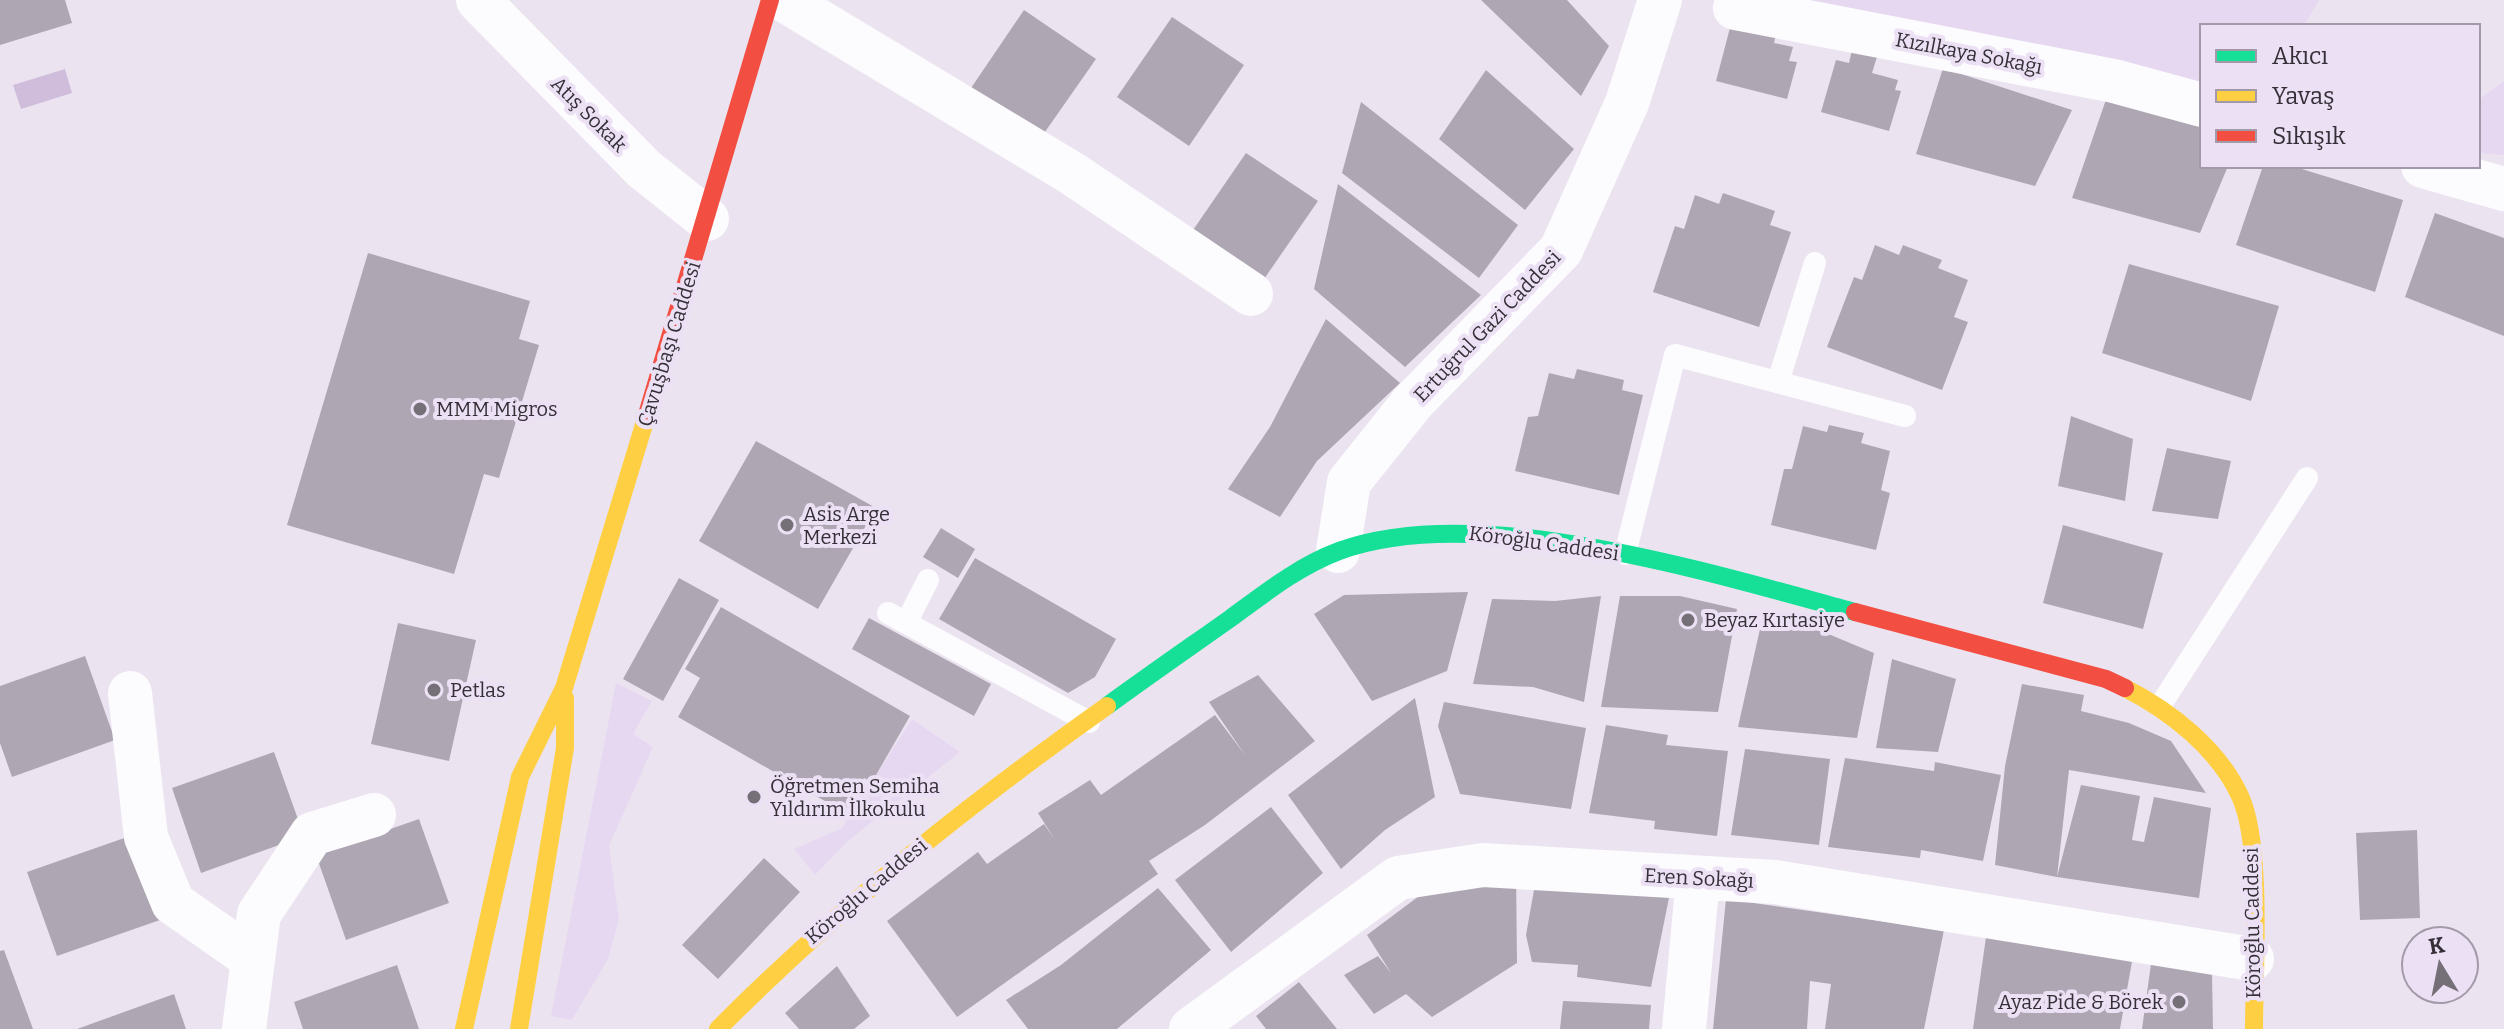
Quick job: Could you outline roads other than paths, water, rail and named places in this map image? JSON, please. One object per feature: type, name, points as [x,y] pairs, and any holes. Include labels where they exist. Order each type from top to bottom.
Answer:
[{"type":"street","name":"Atış Sokak","points":[[478,0],[644,169],[707,219]]},
{"type":"street","name":"Çavuşbaşı Caddesi","points":[[464,1029],[520,777],[564,688],[707,219],[733,117],[770,0]]},
{"type":"street","points":[[784,0],[1073,174],[1251,294]]},
{"type":"street","name":"Ertuğrul Gazi Caddesi","points":[[1338,551],[1349,482],[1413,402],[1561,250],[1627,103],[1660,0]]},
{"type":"street","name":"Kızılkaya Sokağı","points":[[1735,8],[2114,81],[2200,104]]},
{"type":"street","points":[[2430,168],[2504,189]]},
{"type":"street","name":"Köroğlu Caddesi","points":[[718,1029],[771,973],[861,891],[1295,572],[1338,551],[1395,535],[1460,531],[1625,554],[1775,590],[2106,679],[2160,706],[2183,725],[2225,772],[2240,796],[2249,824],[2253,875],[2254,1029]]},
{"type":"street","name":"Çavuşbaşı Caddesi","points":[[519,1029],[565,748],[564,688]]},
{"type":"street","points":[[130,693],[146,837],[173,903],[253,959]]},
{"type":"street","points":[[244,1029],[259,914],[312,834],[374,815]]},
{"type":"street","name":"Eren Sokağı","points":[[1191,1029],[1398,878],[1483,865],[1775,882],[2252,959]]},
{"type":"street","points":[[1684,1029],[1698,878]]},
{"type":"lane","points":[[1778,382],[1815,263]]},
{"type":"lane","points":[[1625,554],[1675,355],[1905,416]]},
{"type":"lane","points":[[2160,706],[2307,478]]},
{"type":"lane","points":[[928,580],[897,618],[1089,722]]},
{"type":"place","name":"MMM Migros","points":[[420,409]]},
{"type":"place","name":"Asis Arge Merkezi","points":[[787,525]]},
{"type":"place","name":"Beyaz Kırtasiye","points":[[1688,620]]},
{"type":"place","name":"Petlas","points":[[434,690]]},
{"type":"place","name":"Öğretmen Semiha Yıldırım İlkokulu","points":[[754,797]]},
{"type":"place","name":"Ayaz Pide & Börek","points":[[2179,1002]]}]
